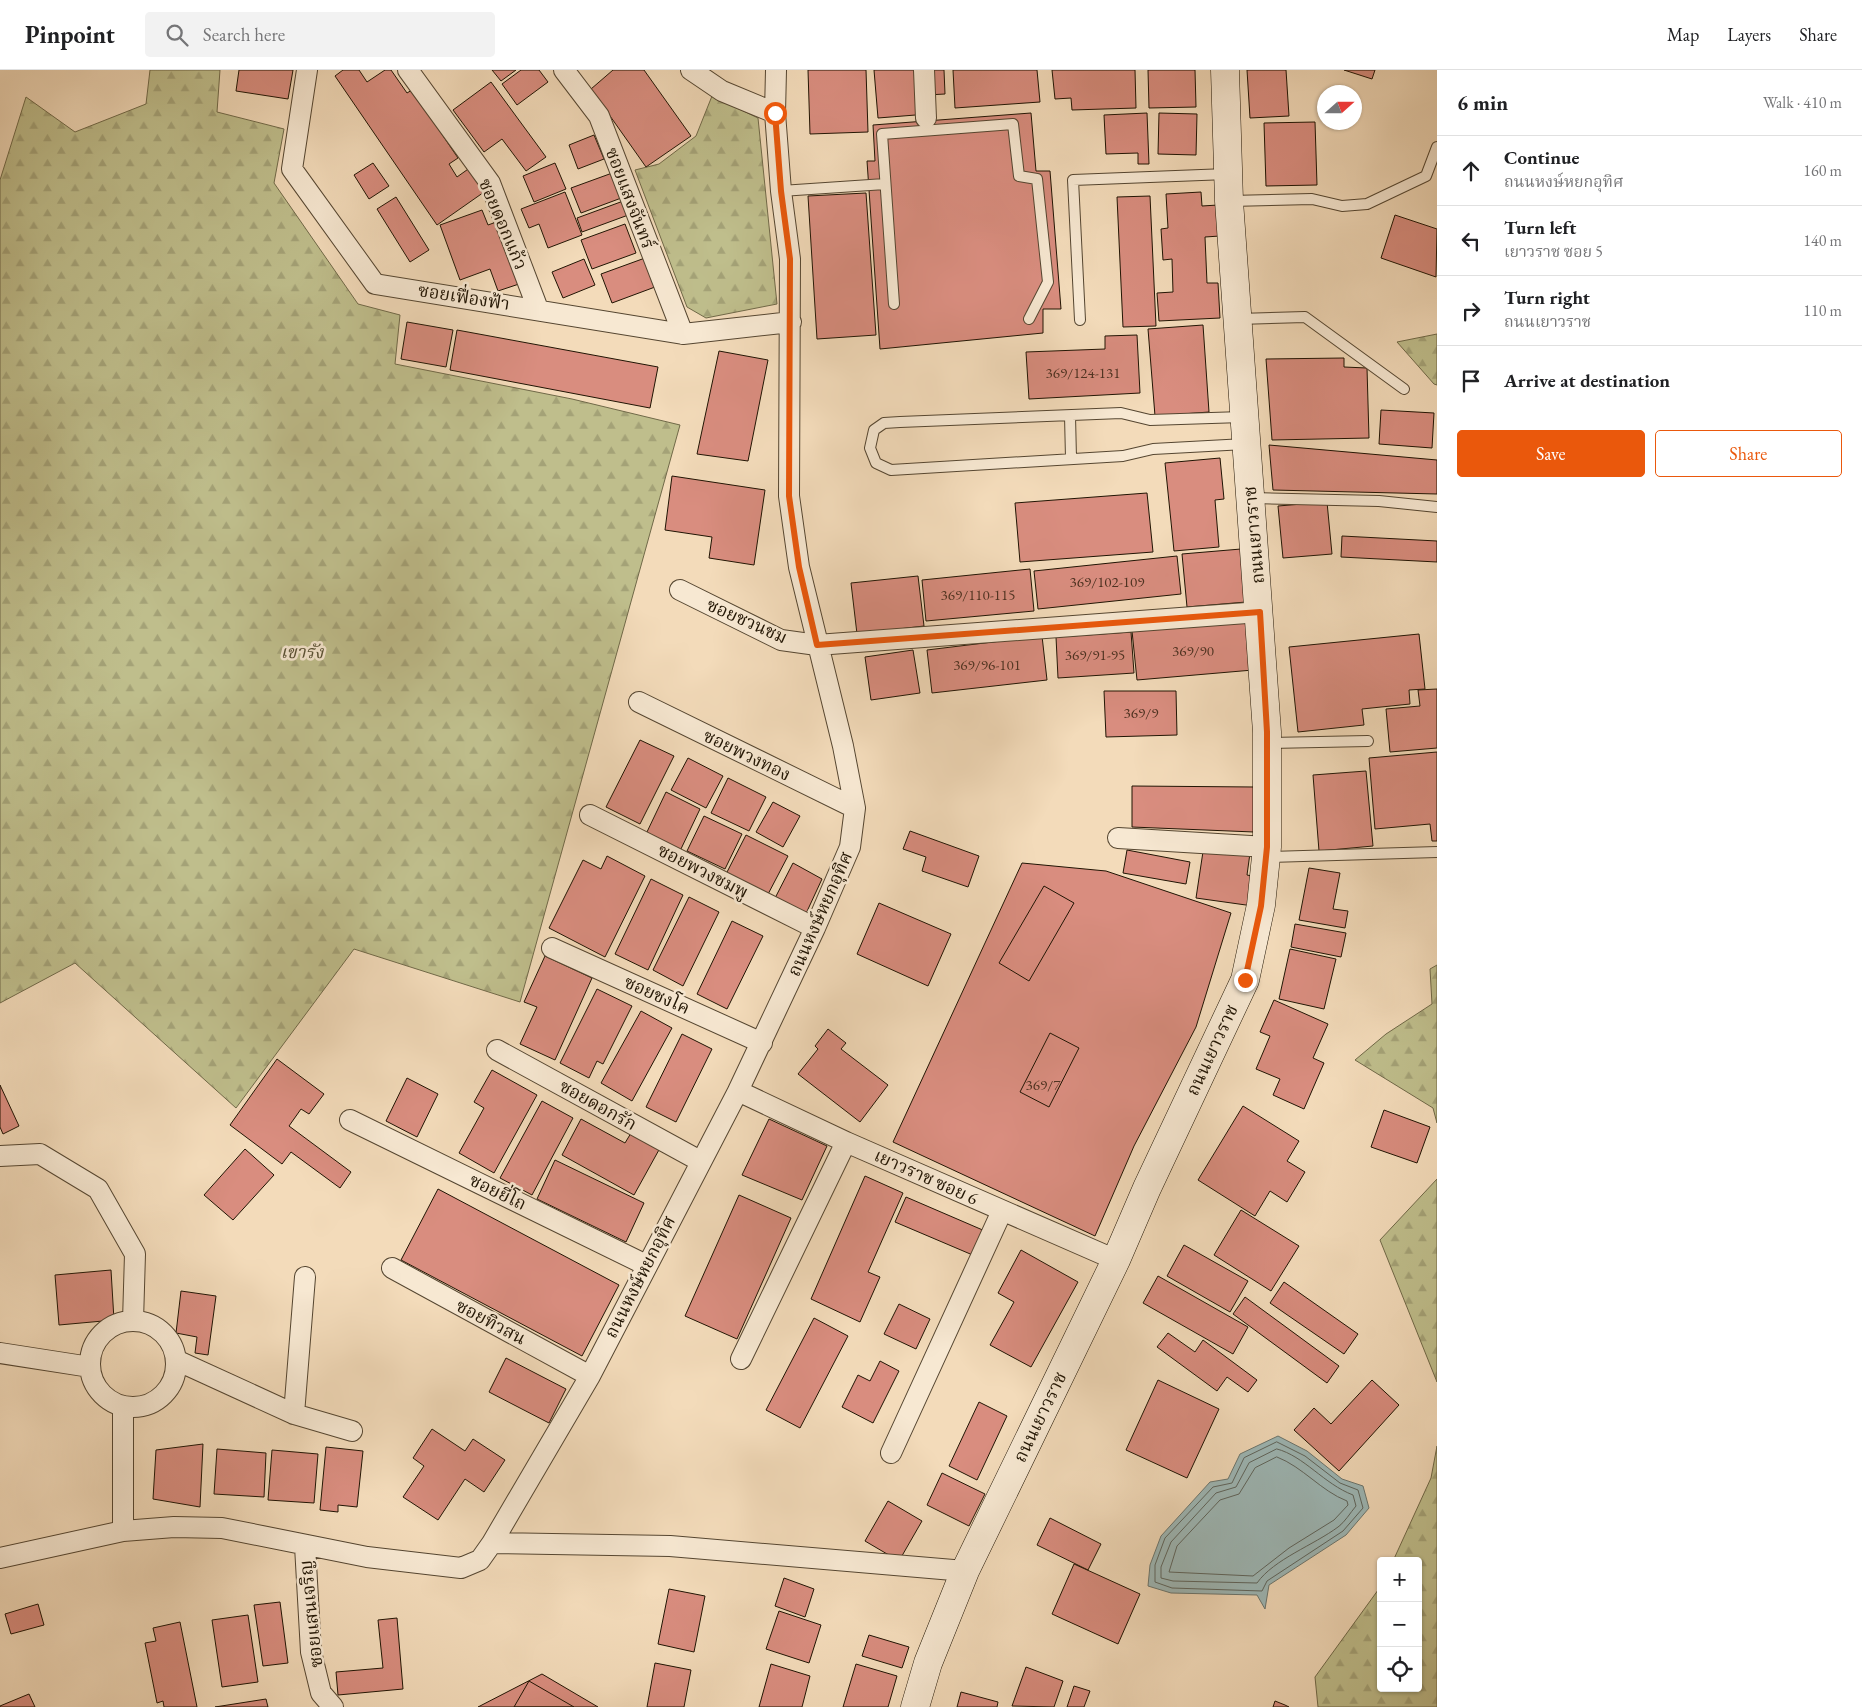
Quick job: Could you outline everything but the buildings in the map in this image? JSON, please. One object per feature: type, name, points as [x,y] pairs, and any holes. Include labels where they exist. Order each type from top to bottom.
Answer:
[{"type":"main road","name":"ถนนเยาวราช","points":[[915,1707],[928,1663],[964,1571],[1116,1260],[1147,1188],[1245,980],[1261,906],[1267,852],[1267,743],[1260,612],[1243,417],[1229,201],[1225,70]]},
{"type":"street","name":"ซอยเฟื่องฟ้า","points":[[307,70],[292,169],[375,284],[683,334],[791,322]]},
{"type":"street","name":"ซอยดอกแก้ว","points":[[408,70],[490,183],[538,309]]},
{"type":"street","name":"ซอยแสงจันทร์","points":[[564,70],[599,116],[683,334]]},
{"type":"street","points":[[691,70],[722,91],[775,113]]},
{"type":"street","name":"ถนนหงษ์หยกอุทิศ","points":[[0,1558],[123,1530],[222,1528],[367,1557],[461,1568],[480,1560],[492,1543],[590,1376],[762,1043],[816,928],[850,846],[855,808],[843,746],[799,567],[789,496],[790,259],[781,191],[775,113],[776,70]]},
{"type":"street","points":[[924,70],[926,118]]},
{"type":"street","name":"ซอยชวนชม","points":[[680,590],[781,640],[817,645],[1260,612]]},
{"type":"street","name":"ซอยพวงทอง","points":[[639,702],[855,808]]},
{"type":"street","name":"ซอยพวงชมพู","points":[[590,815],[816,928]]},
{"type":"street","points":[[1118,838],[1267,852]]},
{"type":"street","name":"ซอยชงโค","points":[[552,948],[762,1043]]},
{"type":"street","name":"ซอยดอกรัก","points":[[496,1050],[700,1161]]},
{"type":"street","name":"เยาวราช ซอย 6","points":[[738,1091],[846,1142],[1116,1260]]},
{"type":"street","name":"ซอยยี่โถ","points":[[350,1120],[646,1265]]},
{"type":"street","points":[[741,1359],[846,1142]]},
{"type":"street","points":[[0,1156],[40,1154],[98,1189],[135,1254],[133,1321]]},
{"type":"street","points":[[891,1453],[1002,1210]]},
{"type":"street","name":"ซอยทิวสน","points":[[392,1268],[590,1376]]},
{"type":"street","points":[[294,1414],[306,1277]]},
{"type":"street","points":[[133,1321],[143,1322],[157,1328],[168,1338],[176,1360],[175,1375],[171,1386],[162,1398],[149,1405],[134,1408],[122,1407],[108,1401],[98,1390],[92,1378],[90,1367],[92,1348],[98,1338],[109,1328],[133,1321]]},
{"type":"street","points":[[0,1353],[90,1367]]},
{"type":"street","points":[[176,1360],[294,1414],[352,1431]]},
{"type":"street","points":[[122,1407],[123,1530]]},
{"type":"street","points":[[492,1543],[670,1546],[964,1571]]},
{"type":"street","name":"ซอยแสนเจริญ","points":[[305,1546],[311,1652],[321,1692],[333,1707]]},
{"type":"lane","points":[[894,304],[882,134],[1013,124],[1018,176],[1037,179],[1048,282],[1029,319]]},
{"type":"lane","points":[[1229,201],[1312,199],[1342,206],[1366,204],[1426,176],[1437,147]]},
{"type":"lane","points":[[1080,320],[1073,180],[1228,174]]},
{"type":"lane","points":[[781,191],[885,184]]},
{"type":"lane","points":[[1237,319],[1305,317],[1404,389]]},
{"type":"lane","points":[[1243,417],[1150,420],[1121,414],[884,424],[874,430],[870,448],[876,464],[891,470],[1123,456],[1153,449],[1246,444]]},
{"type":"lane","points":[[1070,416],[1071,458]]},
{"type":"lane","points":[[1251,498],[1379,500],[1437,507]]},
{"type":"lane","points":[[1267,743],[1368,741]]},
{"type":"lane","points":[[1267,852],[1437,852]]},
{"type":"green space","name":"เขารัง","points":[[150,70],[220,70],[217,112],[284,129],[274,183],[358,304],[400,315],[395,364],[572,399],[680,425],[520,1002],[354,949],[236,1108],[75,963],[0,1003],[0,180],[26,97],[75,132],[146,104]]},
{"type":"green space","points":[[712,96],[758,118],[777,304],[706,318],[687,307],[635,170],[659,164],[696,136]]},
{"type":"green space","points":[[1437,334],[1437,385],[1434,384],[1397,342]]},
{"type":"green space","points":[[1437,965],[1437,1123],[1433,1108],[1355,1060],[1386,1034],[1432,1004],[1430,969]]},
{"type":"green space","points":[[1437,1179],[1437,1382],[1380,1240]]},
{"type":"green space","points":[[1437,1446],[1437,1707],[1318,1707],[1315,1677],[1377,1592],[1377,1692],[1422,1692],[1422,1557],[1395,1557],[1431,1478]]},
{"type":"water","points":[[1278,1436],[1307,1451],[1342,1479],[1363,1486],[1369,1508],[1346,1535],[1269,1585],[1265,1609],[1257,1595],[1171,1593],[1148,1586],[1150,1565],[1161,1536],[1210,1482],[1228,1479],[1240,1454]]},
{"type":"route","points":[[775,113],[781,191],[790,259],[789,496],[799,567],[817,645],[1260,612],[1267,732],[1267,847],[1261,906],[1245,980]]}]
